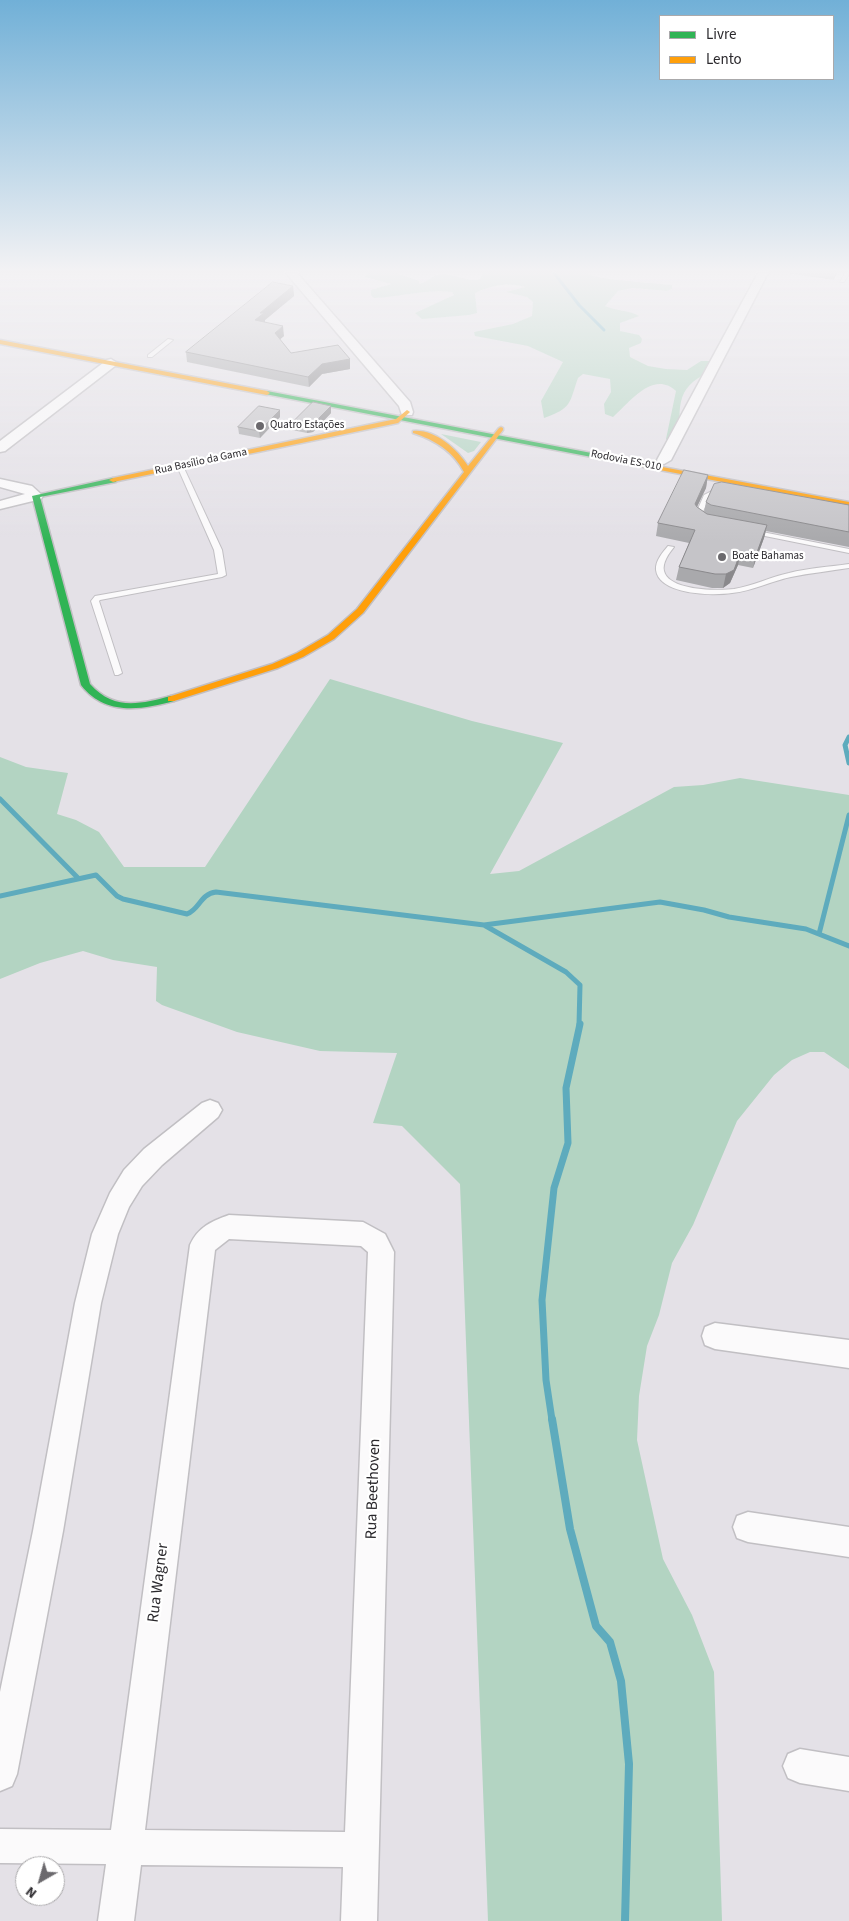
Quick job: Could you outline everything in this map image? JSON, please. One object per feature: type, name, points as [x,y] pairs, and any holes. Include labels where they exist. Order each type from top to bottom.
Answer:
[{"type":"main road","name":"Rodovia ES-010","points":[[148,363],[405,415],[664,460],[849,495]]},
{"type":"main road","name":"Rodovia ES-010","points":[[150,363],[405,415]]},
{"type":"main road","points":[[167,363],[186,371]]},
{"type":"main road","name":"Rua Basílio da Gama","points":[[36,496],[362,428],[405,415]]},
{"type":"main road","points":[[362,428],[395,428],[433,437],[460,457],[468,473]]},
{"type":"main road","name":"Rodovia ES-010","points":[[499,432],[849,504]]},
{"type":"main road","points":[[36,496],[86,685],[90,692],[106,702],[137,707],[148,706],[275,666],[308,651],[332,636],[360,611],[499,432]]},
{"type":"street","points":[[0,448],[114,363]]},
{"type":"street","points":[[368,363],[405,405],[405,415]]},
{"type":"street","points":[[664,460],[716,363]]},
{"type":"street","points":[[0,482],[26,489],[36,496]]},
{"type":"street","name":"Rua Basílio da Gama","points":[[0,506],[36,496]]},
{"type":"street","points":[[0,1774],[48,1531],[88,1303],[105,1234],[119,1201],[133,1178],[153,1157],[210,1110]]},
{"type":"street","name":"Rua Beethoven","points":[[203,1245],[217,1231],[228,1227],[363,1234],[373,1238],[380,1246],[382,1257],[359,1921]]},
{"type":"street","name":"Rua Wagner","points":[[116,1921],[203,1245]]},
{"type":"street","points":[[716,1336],[849,1354]]},
{"type":"street","points":[[748,1527],[849,1542]]},
{"type":"street","points":[[800,1766],[849,1774]]},
{"type":"street","points":[[0,1846],[361,1850]]},
{"type":"lane","points":[[118,673],[95,601],[98,598],[222,575],[218,550],[180,466]]},
{"type":"lane","points":[[705,523],[697,518],[707,495],[714,492],[728,494]]},
{"type":"lane","points":[[744,530],[849,551]]},
{"type":"lane","points":[[670,547],[662,560],[660,572],[665,582],[673,586],[699,591],[734,591],[788,576],[849,566]]},
{"type":"green space","points":[[563,363],[641,363],[648,366],[666,369],[687,370],[698,363],[711,363],[716,370],[693,382],[682,397],[680,406],[681,442],[672,444],[666,439],[676,391],[667,385],[659,384],[642,390],[613,417],[605,414],[604,404],[611,392],[610,379],[583,374],[578,378],[571,399],[565,408],[544,418],[541,401]]},
{"type":"green space","points":[[441,434],[481,442],[474,451],[468,453]]},
{"type":"green space","points":[[330,679],[472,721],[563,743],[490,874],[519,871],[674,787],[703,785],[740,778],[849,795],[849,1069],[824,1052],[810,1052],[792,1060],[774,1075],[737,1121],[693,1225],[672,1263],[659,1315],[647,1346],[639,1396],[637,1440],[663,1559],[692,1615],[714,1672],[722,1921],[488,1921],[460,1184],[402,1126],[373,1123],[397,1053],[320,1051],[237,1032],[162,1005],[156,1001],[157,967],[113,960],[83,951],[40,963],[0,979],[0,757],[26,767],[68,773],[57,814],[76,820],[99,832],[124,867],[205,867]]},
{"type":"building","points":[[238,363],[330,363],[322,364],[308,377]]},
{"type":"building","points":[[313,402],[331,406],[312,425],[292,423]]},
{"type":"building","points":[[259,406],[280,410],[259,431],[238,427]]},
{"type":"building","points":[[684,470],[708,475],[695,504],[707,514],[767,525],[756,555],[741,551],[734,570],[726,574],[715,574],[679,567],[695,530],[658,523]]},
{"type":"building","points":[[722,482],[849,505],[849,532],[711,505],[706,502],[714,484]]},
{"type":"waterway","points":[[849,737],[845,745],[849,763]]},
{"type":"waterway","points":[[0,799],[78,878]]},
{"type":"waterway","points":[[819,934],[849,815]]},
{"type":"waterway","points":[[0,896],[96,875],[117,896],[123,899],[187,914],[195,909],[203,899],[216,892],[484,925]]},
{"type":"waterway","points":[[484,925],[660,902],[704,910],[729,917],[806,929],[849,946]]},
{"type":"waterway","points":[[484,925],[566,972],[580,985],[579,1025]]},
{"type":"waterway","points":[[552,1420],[546,1380],[542,1300],[554,1188],[568,1143],[566,1088],[580,1024]]},
{"type":"waterway","points":[[552,1419],[570,1529],[596,1626],[610,1642],[621,1681],[629,1764],[625,1921]]},
{"type":"traffic: fast","points":[[267,393],[628,462]]},
{"type":"traffic: fast","points":[[113,480],[36,496],[86,685],[94,694],[114,705],[148,705],[171,699]]},
{"type":"traffic: slow","points":[[108,363],[267,393]]},
{"type":"traffic: slow","points":[[113,480],[398,421],[407,412]]},
{"type":"traffic: slow","points":[[171,699],[275,666],[300,655],[331,637],[360,611],[501,429]]},
{"type":"traffic: slow","points":[[415,432],[447,446],[459,458],[468,473]]},
{"type":"traffic: slow","points":[[628,462],[849,504]]},
{"type":"place","name":"Quatro Estações","points":[[260,426]]},
{"type":"place","name":"Boate Bahamas","points":[[722,557]]}]
